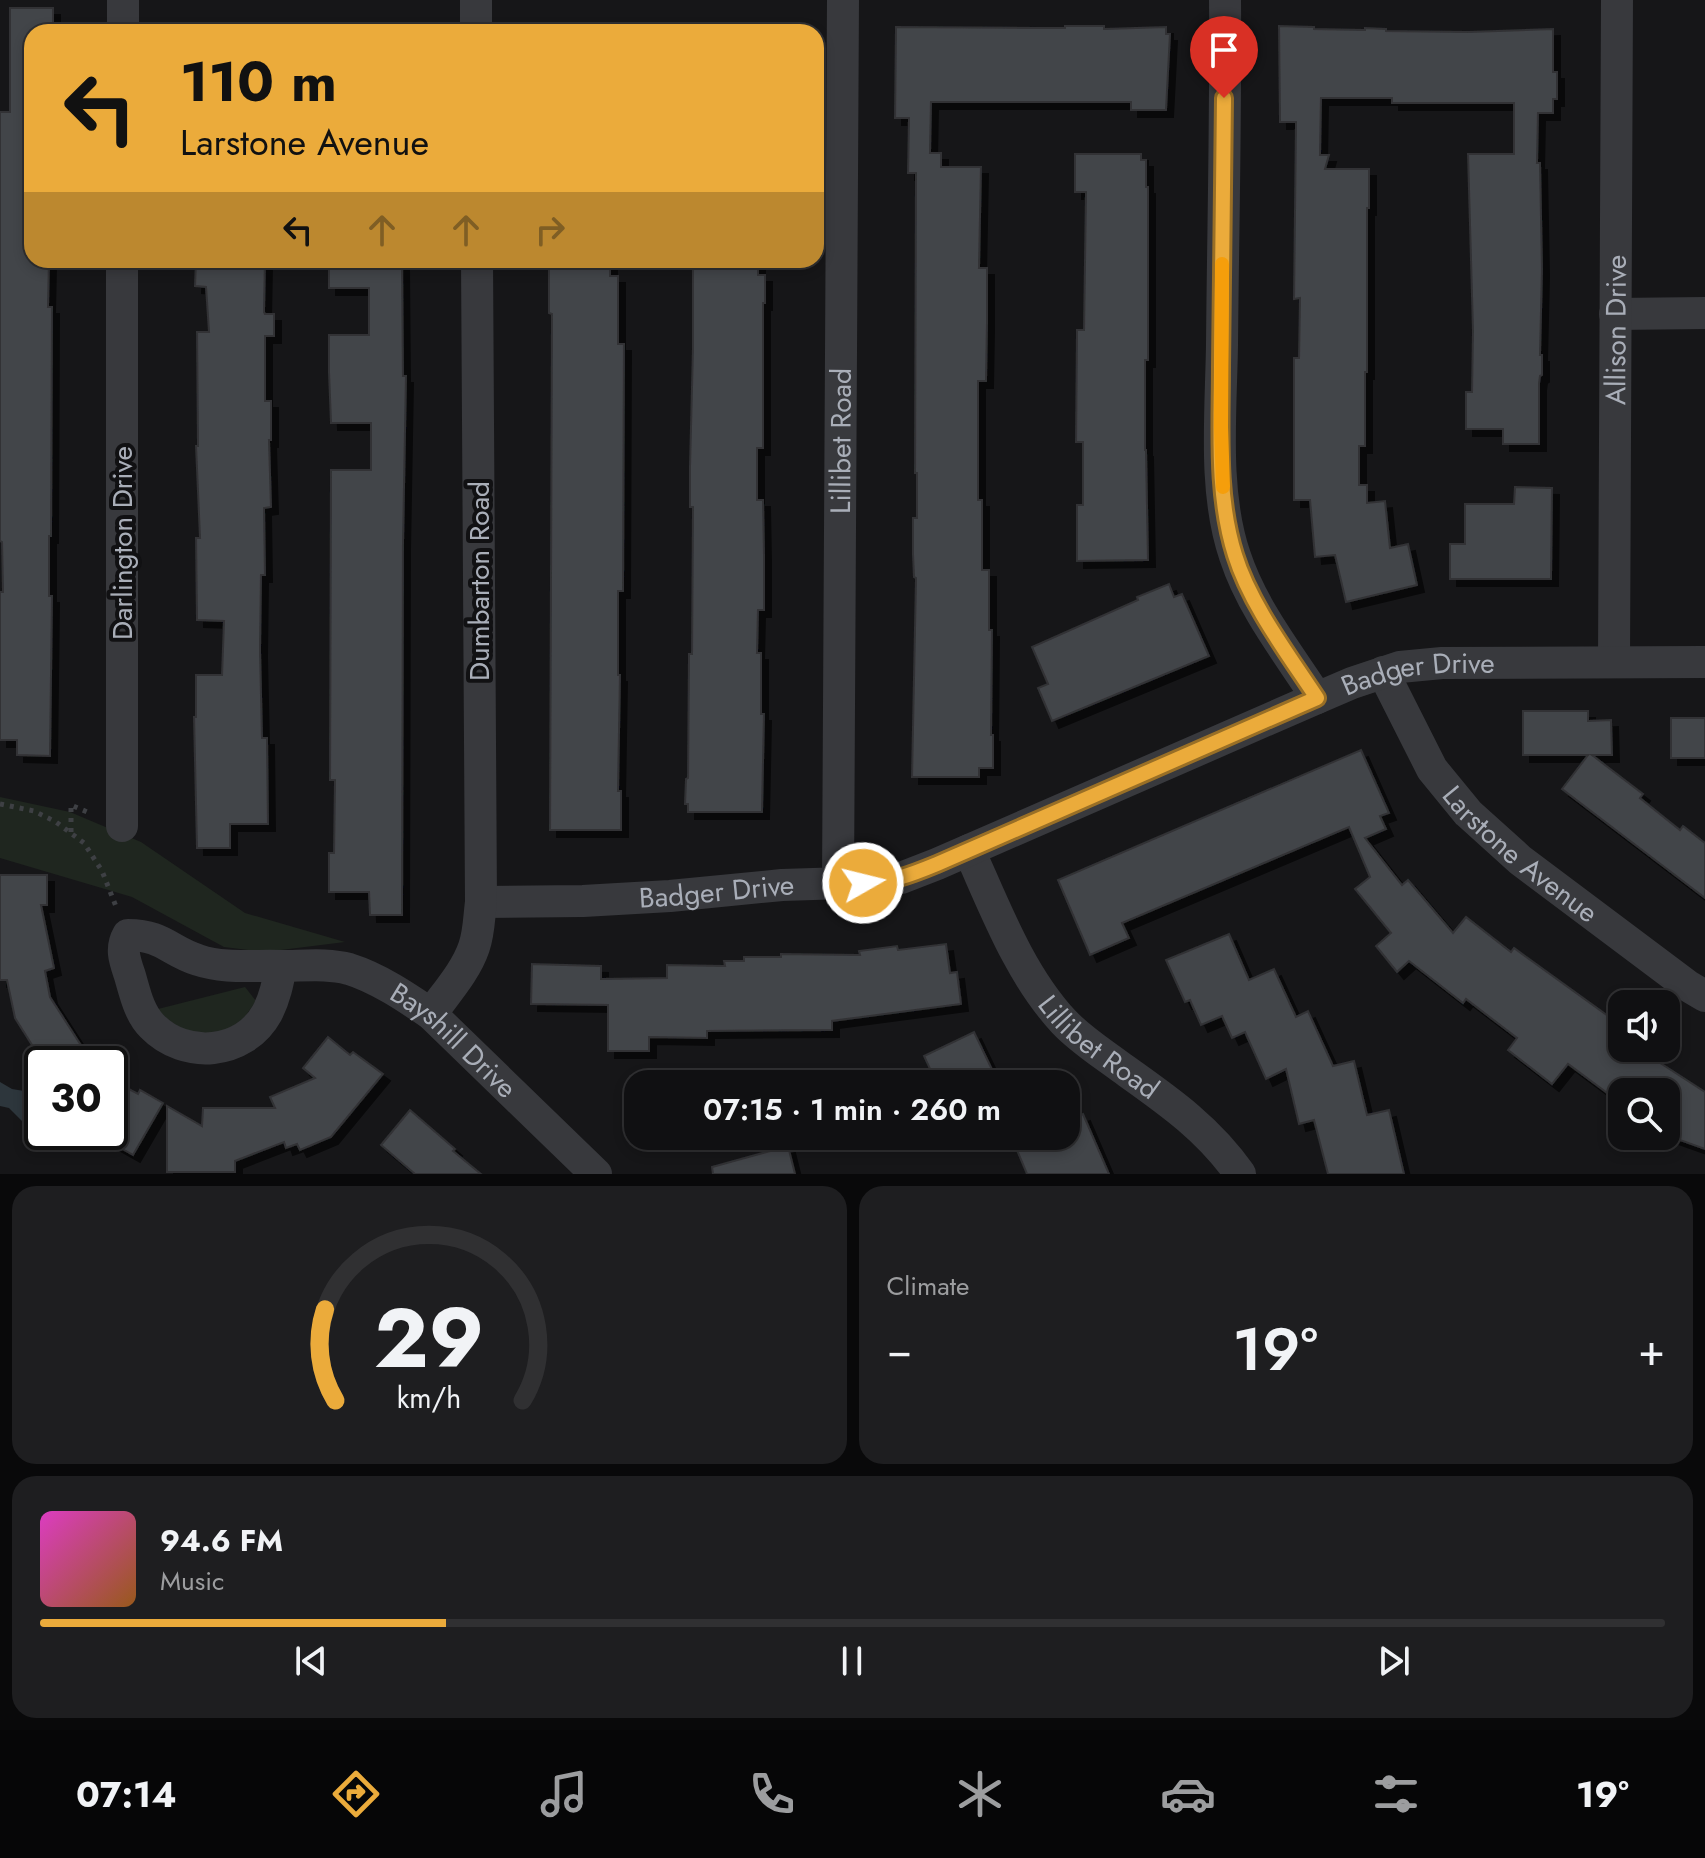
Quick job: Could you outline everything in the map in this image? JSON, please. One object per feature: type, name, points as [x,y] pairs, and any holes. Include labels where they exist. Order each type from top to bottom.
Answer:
[{"type":"street","points":[[123,0],[123,24]]},
{"type":"street","points":[[476,0],[476,24]]},
{"type":"street","name":"Lillibet Road","points":[[838,883],[843,0]]},
{"type":"street","points":[[1225,0],[1221,427],[1224,502],[1235,556],[1245,580],[1269,624],[1317,698]]},
{"type":"street","name":"Allison Drive","points":[[1614,662],[1617,0]]},
{"type":"street","name":"Darlington Drive","points":[[122,268],[122,826]]},
{"type":"street","name":"Dumbarton Road","points":[[477,268],[481,902]]},
{"type":"street","points":[[1615,314],[1705,313]]},
{"type":"street","name":"Badger Drive","points":[[481,902],[583,901],[782,885],[890,881],[969,850],[1317,698],[1400,667],[1442,663],[1705,662]]},
{"type":"street","name":"Larstone Avenue","points":[[1383,672],[1432,769],[1468,813],[1520,860],[1705,996]]},
{"type":"street","name":"Lillibet Road","points":[[969,850],[1020,958],[1063,1021],[1085,1041],[1184,1112],[1225,1152],[1240,1174]]},
{"type":"street","points":[[431,1014],[468,961],[476,938],[481,902]]},
{"type":"street","points":[[128,935],[123,945],[124,960],[140,1008],[150,1024],[167,1039],[191,1048],[214,1050],[236,1043],[254,1030],[266,1015],[276,992],[281,966]]},
{"type":"street","name":"Bayshill Drive","points":[[128,935],[144,935],[199,960],[221,965],[321,966],[348,969],[379,982],[431,1014],[596,1174]]},
{"type":"path","points":[[0,804],[34,811],[56,822],[84,843],[102,871],[128,935]]},
{"type":"path","points":[[71,833],[71,805],[122,826]]},
{"type":"shaded area","points":[[0,797],[70,812],[141,842],[245,913],[345,942],[265,952],[224,947],[132,897],[0,858]]},
{"type":"shaded area","points":[[245,987],[256,1001],[244,1018],[228,1030],[208,1035],[188,1033],[154,1010]]},
{"type":"shaded area","points":[[0,1082],[24,1091],[24,1121],[9,1108],[0,1106]]},
{"type":"building","points":[[10,8],[53,8],[53,24],[24,24],[24,268],[49,268],[48,307],[52,307],[50,756],[17,755],[17,740],[0,740],[0,592],[3,592],[0,541],[0,112],[10,112]]},
{"type":"building","points":[[1104,26],[1104,29],[1166,27],[1166,34],[1170,34],[1166,110],[1131,110],[1131,102],[931,102],[930,153],[941,153],[941,167],[981,167],[979,268],[987,268],[987,324],[986,381],[978,381],[978,500],[982,500],[982,570],[989,570],[993,768],[979,768],[979,777],[912,777],[916,578],[913,518],[917,518],[916,173],[908,173],[909,118],[895,118],[896,27]]},
{"type":"building","points":[[1279,26],[1468,32],[1553,29],[1553,72],[1557,72],[1557,99],[1553,99],[1553,113],[1538,113],[1542,269],[1539,444],[1503,444],[1503,429],[1466,429],[1466,392],[1472,392],[1473,331],[1468,154],[1514,154],[1514,103],[1392,103],[1392,98],[1321,98],[1320,155],[1329,155],[1325,169],[1369,169],[1365,446],[1359,446],[1359,485],[1367,485],[1367,503],[1385,501],[1390,548],[1408,544],[1417,585],[1346,602],[1335,555],[1315,557],[1310,500],[1294,500],[1294,358],[1299,358],[1300,298],[1294,299],[1296,122],[1280,122]]},
{"type":"building","points":[[1075,154],[1141,154],[1141,160],[1146,160],[1148,360],[1145,360],[1145,450],[1148,560],[1077,561],[1077,505],[1083,505],[1083,442],[1076,442],[1077,330],[1084,330],[1086,192],[1075,192]]},
{"type":"building","points":[[196,268],[265,268],[264,312],[274,314],[274,336],[265,336],[265,401],[271,401],[271,507],[264,508],[265,575],[261,575],[260,650],[262,738],[267,738],[268,824],[230,824],[230,848],[197,848],[196,675],[222,675],[224,621],[197,620],[196,538],[200,538],[196,446],[197,332],[209,332],[206,287],[195,286]]},
{"type":"building","points":[[329,268],[402,268],[403,376],[406,376],[402,915],[370,915],[369,892],[329,892],[329,853],[334,853],[335,780],[330,780],[331,470],[371,470],[371,423],[331,423],[329,373],[329,335],[369,335],[369,288],[329,288]]},
{"type":"building","points":[[549,268],[610,268],[610,276],[618,276],[618,344],[624,344],[623,591],[618,591],[618,791],[621,791],[621,830],[550,830],[552,314],[549,313]]},
{"type":"building","points":[[693,268],[758,268],[758,275],[765,275],[763,448],[757,448],[757,500],[763,500],[764,554],[764,610],[758,610],[757,653],[761,653],[761,714],[764,714],[762,812],[688,812],[688,804],[685,804],[689,654],[692,654],[693,507],[690,507],[690,466]]},
{"type":"building","points":[[1515,487],[1552,488],[1551,579],[1450,579],[1450,544],[1465,544],[1465,504],[1514,504]]},
{"type":"building","points":[[1169,584],[1174,597],[1182,594],[1209,656],[1052,721],[1038,688],[1048,684],[1032,647]]},
{"type":"building","points":[[1523,711],[1588,711],[1588,721],[1611,720],[1612,755],[1592,755],[1643,794],[1640,798],[1680,830],[1683,826],[1705,843],[1705,898],[1562,789],[1588,755],[1523,755]]},
{"type":"building","points":[[1671,718],[1705,718],[1705,758],[1671,758]]},
{"type":"building","points":[[1361,750],[1389,813],[1380,816],[1386,829],[1365,838],[1402,885],[1408,880],[1453,933],[1466,917],[1511,952],[1514,948],[1608,1016],[1608,1062],[1659,1062],[1705,1092],[1705,1149],[1680,1140],[1680,1078],[1608,1078],[1608,1094],[1568,1064],[1552,1084],[1508,1050],[1517,1038],[1466,999],[1463,1003],[1409,961],[1397,972],[1376,946],[1391,933],[1355,889],[1370,877],[1349,827],[1122,923],[1129,938],[1090,955],[1058,880]]},
{"type":"building","points":[[0,875],[47,875],[47,905],[41,905],[54,968],[45,971],[50,997],[81,1046],[33,1046],[15,1018],[7,980],[0,980]]},
{"type":"building","points":[[1229,934],[1249,980],[1274,969],[1296,1017],[1308,1011],[1333,1066],[1354,1061],[1367,1115],[1389,1110],[1404,1174],[1328,1174],[1314,1120],[1299,1124],[1286,1069],[1266,1079],[1245,1032],[1232,1038],[1222,1016],[1201,1025],[1190,1000],[1185,1002],[1166,960]]},
{"type":"building","points":[[946,944],[950,973],[957,972],[961,1004],[832,1021],[832,1030],[707,1031],[707,1038],[649,1037],[649,1051],[608,1051],[608,1005],[531,1004],[532,964],[601,966],[601,979],[667,978],[667,965],[725,966],[724,961],[744,961],[744,957],[860,955],[859,951],[897,946],[898,950]]},
{"type":"building","points":[[974,1032],[992,1070],[930,1070],[924,1056]]},
{"type":"building","points":[[328,1037],[350,1055],[353,1052],[383,1074],[331,1137],[300,1150],[297,1144],[286,1148],[284,1142],[235,1161],[235,1172],[167,1172],[167,1106],[202,1126],[203,1108],[275,1108],[270,1097],[315,1078],[303,1068]]},
{"type":"building","points":[[128,1089],[138,1094],[140,1090],[163,1103],[133,1155],[124,1150],[128,1150]]},
{"type":"building","points":[[410,1110],[481,1174],[415,1174],[381,1145]]},
{"type":"building","points":[[1083,1114],[1109,1174],[1027,1174],[1017,1150],[1080,1150],[1080,1115]]},
{"type":"building","points":[[774,1150],[789,1150],[795,1174],[713,1174],[712,1167]]},
{"type":"slow traffic","points":[[1222,264],[1223,487]]},
{"type":"route","points":[[863,883],[890,881],[937,864],[1317,698],[1269,624],[1245,580],[1228,531],[1221,466],[1224,98]]}]
